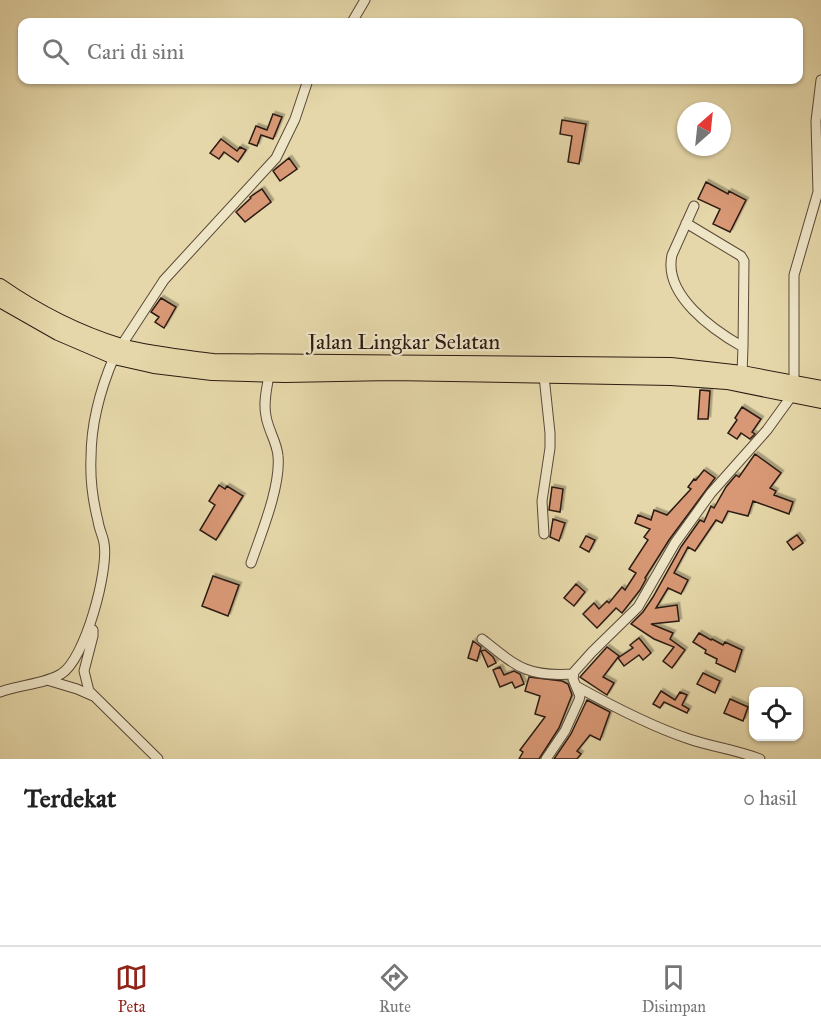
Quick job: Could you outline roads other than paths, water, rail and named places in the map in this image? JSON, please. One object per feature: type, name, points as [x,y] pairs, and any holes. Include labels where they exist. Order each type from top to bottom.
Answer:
[{"type":"highway","name":"Jalan Lingkar Selatan","points":[[0,286],[24,302],[118,351],[154,366],[381,361],[660,365],[742,373],[793,388],[821,400]]},
{"type":"highway","name":"Jalan Lingkar Selatan","points":[[0,300],[57,333],[118,351]]},
{"type":"highway","name":"Jalan Lingkar Selatan","points":[[193,365],[269,375],[392,373],[699,379],[736,384],[821,388]]},
{"type":"street","points":[[354,18],[365,0]]},
{"type":"street","points":[[482,639],[512,663],[527,671],[548,675],[573,674],[638,607],[675,543],[716,487],[767,430],[793,388],[794,275],[818,192],[816,121],[821,80]]},
{"type":"street","points":[[0,692],[62,674],[69,668],[89,627],[105,566],[105,543],[98,522],[92,485],[93,423],[100,392],[118,351],[164,280],[276,159],[295,119],[308,84]]},
{"type":"street","points":[[694,206],[670,264],[674,282],[683,298],[707,323],[743,347]]},
{"type":"street","points":[[686,223],[741,256],[744,261],[742,373]]},
{"type":"street","points":[[251,563],[266,521],[278,469],[277,446],[266,416],[265,401],[269,375]]},
{"type":"street","points":[[544,376],[550,433],[542,501],[544,534]]},
{"type":"street","points":[[89,627],[93,630],[93,636],[84,670],[86,684],[93,696],[158,759]]},
{"type":"street","points":[[546,759],[565,731],[579,700],[580,696],[573,674]]},
{"type":"street","points":[[44,680],[77,688],[93,696]]},
{"type":"street","points":[[576,686],[623,712],[688,739],[743,752],[760,759]]}]
